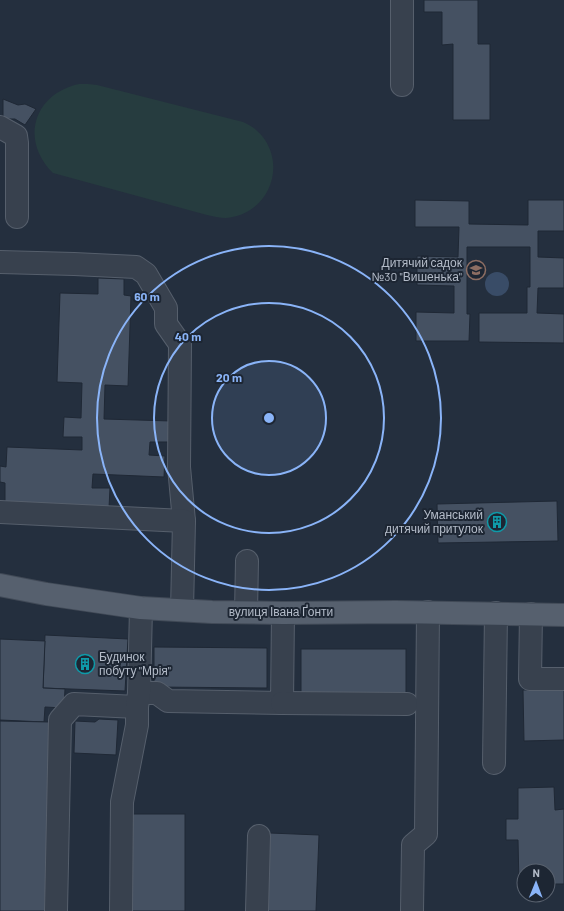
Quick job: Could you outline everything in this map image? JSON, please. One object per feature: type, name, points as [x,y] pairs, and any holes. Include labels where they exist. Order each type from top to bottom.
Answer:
[{"type":"main road","name":"вулиця Івана Ґонти","points":[[0,585],[46,594],[112,599],[141,608],[283,613],[428,612],[564,614]]},
{"type":"lane","points":[[402,0],[402,85]]},
{"type":"lane","points":[[0,127],[16,136],[16,217]]},
{"type":"lane","points":[[0,262],[136,267],[146,274],[166,308],[166,324],[180,344],[178,466],[184,521],[182,610]]},
{"type":"lane","points":[[0,512],[184,521]]},
{"type":"lane","points":[[246,612],[247,561]]},
{"type":"lane","points":[[121,911],[122,802],[137,725],[141,608]]},
{"type":"lane","points":[[412,911],[413,846],[426,834],[428,612]]},
{"type":"lane","points":[[282,703],[283,613]]},
{"type":"lane","points":[[494,763],[496,613]]},
{"type":"lane","points":[[531,614],[530,679],[564,679]]},
{"type":"lane","points":[[56,911],[60,720],[74,704],[138,700],[157,693],[168,701],[407,704]]},
{"type":"lane","points":[[257,911],[259,836]]},
{"type":"green space","points":[[79,84],[97,85],[243,122],[249,125],[258,131],[263,137],[271,152],[273,165],[272,178],[268,190],[252,209],[240,215],[224,218],[207,215],[53,173],[43,160],[37,147],[35,133],[36,120],[42,108],[51,98],[63,89]]},
{"type":"water","points":[[497,272],[506,275],[509,284],[506,293],[497,296],[488,293],[485,284],[488,275]]},
{"type":"building","points":[[424,0],[478,0],[478,44],[490,44],[490,120],[453,120],[453,44],[442,45],[442,12],[424,12]]},
{"type":"building","points":[[3,99],[18,105],[25,104],[36,109],[25,125],[15,119],[3,119]]},
{"type":"building","points":[[415,200],[469,201],[469,224],[528,225],[528,200],[564,200],[564,231],[538,231],[538,257],[564,258],[564,288],[538,288],[537,313],[564,314],[564,343],[479,342],[479,313],[527,313],[527,287],[530,287],[530,247],[467,247],[467,314],[470,314],[469,341],[416,341],[416,312],[454,313],[454,286],[417,285],[417,256],[458,257],[459,227],[415,227]]},
{"type":"building","points":[[98,278],[124,279],[124,295],[131,296],[128,386],[105,385],[104,419],[171,421],[170,442],[150,442],[149,455],[165,456],[164,477],[93,474],[92,488],[110,488],[109,508],[5,504],[5,483],[0,482],[0,466],[6,467],[7,447],[82,450],[82,437],[63,437],[64,417],[81,418],[82,383],[57,382],[60,293],[98,294]]},
{"type":"building","name":"Уманський дитячий притулок","points":[[557,501],[558,541],[438,543],[437,504]]},
{"type":"building","name":"Будинок побуту \"Мрія\"","points":[[45,635],[128,639],[125,691],[43,688]]},
{"type":"building","points":[[0,639],[45,641],[43,688],[65,689],[64,708],[45,707],[44,722],[0,720]]},
{"type":"building","points":[[154,647],[267,648],[267,688],[154,687]]},
{"type":"building","points":[[301,649],[406,649],[406,695],[301,695]]},
{"type":"building","points":[[523,690],[564,690],[564,740],[524,741]]},
{"type":"building","points":[[99,719],[118,720],[116,755],[74,753],[75,721],[95,722]]},
{"type":"building","points":[[0,721],[50,722],[45,911],[0,911]]},
{"type":"building","points":[[554,787],[555,810],[564,809],[564,884],[556,884],[556,863],[519,863],[518,840],[506,840],[506,819],[518,819],[518,788]]},
{"type":"building","points":[[130,814],[185,814],[185,911],[130,911]]},
{"type":"building","points":[[270,833],[319,835],[316,911],[267,911]]},
{"type":"place","name":"Дитячий садок №30 \"Вишенька\"","points":[[476,270]]},
{"type":"place","name":"Уманський дитячий притулок","points":[[497,522]]},
{"type":"place","name":"Будинок побуту \"Мрія\"","points":[[85,664]]}]
